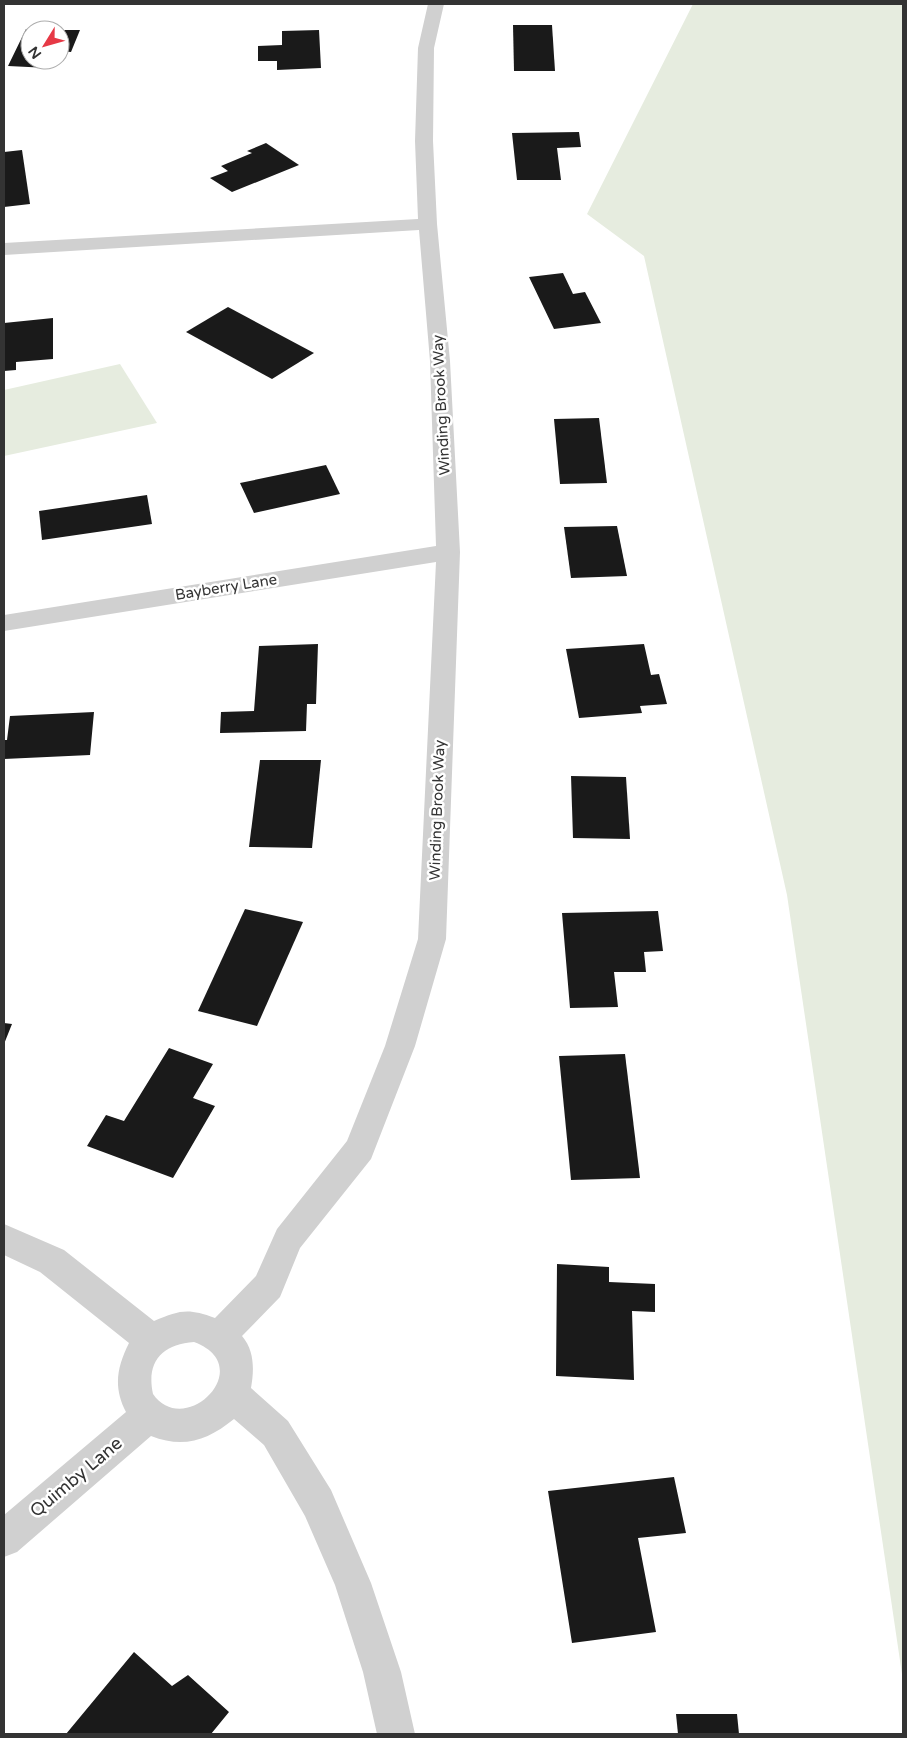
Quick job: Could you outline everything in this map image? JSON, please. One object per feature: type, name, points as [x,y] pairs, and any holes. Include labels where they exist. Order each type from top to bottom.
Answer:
[{"type":"street","name":"Winding Brook Way","points":[[220,1336],[268,1286],[288,1239],[360,1149],[400,1046],[432,939],[448,552],[440,360],[428,224],[424,141],[426,48],[436,4]]},
{"type":"street","points":[[4,249],[428,224]]},
{"type":"street","name":"Bayberry Lane","points":[[4,623],[448,552]]},
{"type":"street","points":[[4,1239],[52,1262],[152,1340]]},
{"type":"street","points":[[194,1326],[208,1329],[220,1336],[231,1347],[237,1362],[237,1378],[232,1394],[216,1412],[194,1424],[178,1426],[162,1423],[148,1415],[138,1402],[133,1387],[134,1370],[140,1354],[152,1340],[165,1332],[179,1327],[194,1326]]},
{"type":"street","points":[[232,1394],[276,1433],[318,1504],[353,1583],[382,1672],[396,1734]]},
{"type":"street","name":"Quimby Lane","points":[[4,1538],[148,1415]]},
{"type":"shaded area","points":[[693,4],[903,4],[903,1681],[787,895],[644,256],[587,214]]},
{"type":"shaded area","points":[[120,364],[157,423],[4,456],[4,390]]},
{"type":"building","points":[[513,25],[552,25],[555,71],[514,71]]},
{"type":"building","points":[[70,30],[80,30],[71,52]]},
{"type":"building","points":[[319,30],[321,68],[277,70],[277,61],[258,61],[258,46],[282,45],[282,31]]},
{"type":"building","points":[[20,41],[20,67],[8,66]]},
{"type":"building","points":[[579,132],[581,147],[557,148],[561,180],[517,180],[512,133]]},
{"type":"building","points":[[266,143],[299,165],[232,192],[210,178],[228,171],[221,166],[252,153],[247,151]]},
{"type":"building","points":[[22,150],[30,204],[4,207],[4,152]]},
{"type":"building","points":[[563,273],[573,294],[585,292],[601,323],[554,329],[529,277]]},
{"type":"building","points":[[228,307],[314,353],[272,379],[186,332]]},
{"type":"building","points":[[53,318],[53,359],[16,362],[16,370],[4,371],[4,323]]},
{"type":"building","points":[[599,418],[607,483],[560,484],[554,419]]},
{"type":"building","points":[[326,465],[340,494],[254,513],[240,483]]},
{"type":"building","points":[[147,495],[152,524],[42,540],[39,511]]},
{"type":"building","points":[[617,526],[627,576],[571,578],[564,527]]},
{"type":"building","points":[[318,644],[316,704],[307,704],[306,731],[220,733],[221,712],[254,711],[259,646]]},
{"type":"building","points":[[644,644],[651,675],[659,674],[667,704],[640,706],[642,713],[579,718],[566,649]]},
{"type":"building","points":[[94,712],[90,755],[4,759],[4,740],[7,740],[10,716]]},
{"type":"building","points":[[260,760],[321,760],[312,848],[249,847]]},
{"type":"building","points":[[571,776],[626,777],[630,839],[573,838]]},
{"type":"building","points":[[245,909],[303,922],[257,1026],[198,1011]]},
{"type":"building","points":[[658,911],[663,951],[644,952],[646,972],[614,972],[618,1007],[570,1008],[562,913]]},
{"type":"building","points":[[4,1023],[12,1024],[4,1044]]},
{"type":"building","points":[[169,1048],[213,1064],[193,1098],[215,1106],[173,1178],[87,1146],[106,1115],[124,1121]]},
{"type":"building","points":[[625,1054],[640,1178],[571,1180],[559,1056]]},
{"type":"building","points":[[557,1264],[609,1267],[609,1282],[655,1284],[655,1312],[632,1311],[634,1380],[556,1376]]},
{"type":"building","points":[[674,1477],[686,1533],[638,1538],[656,1632],[572,1643],[548,1491]]},
{"type":"building","points":[[134,1652],[172,1686],[188,1675],[229,1712],[211,1734],[66,1734]]},
{"type":"building","points":[[676,1714],[737,1714],[739,1734],[678,1734]]}]
